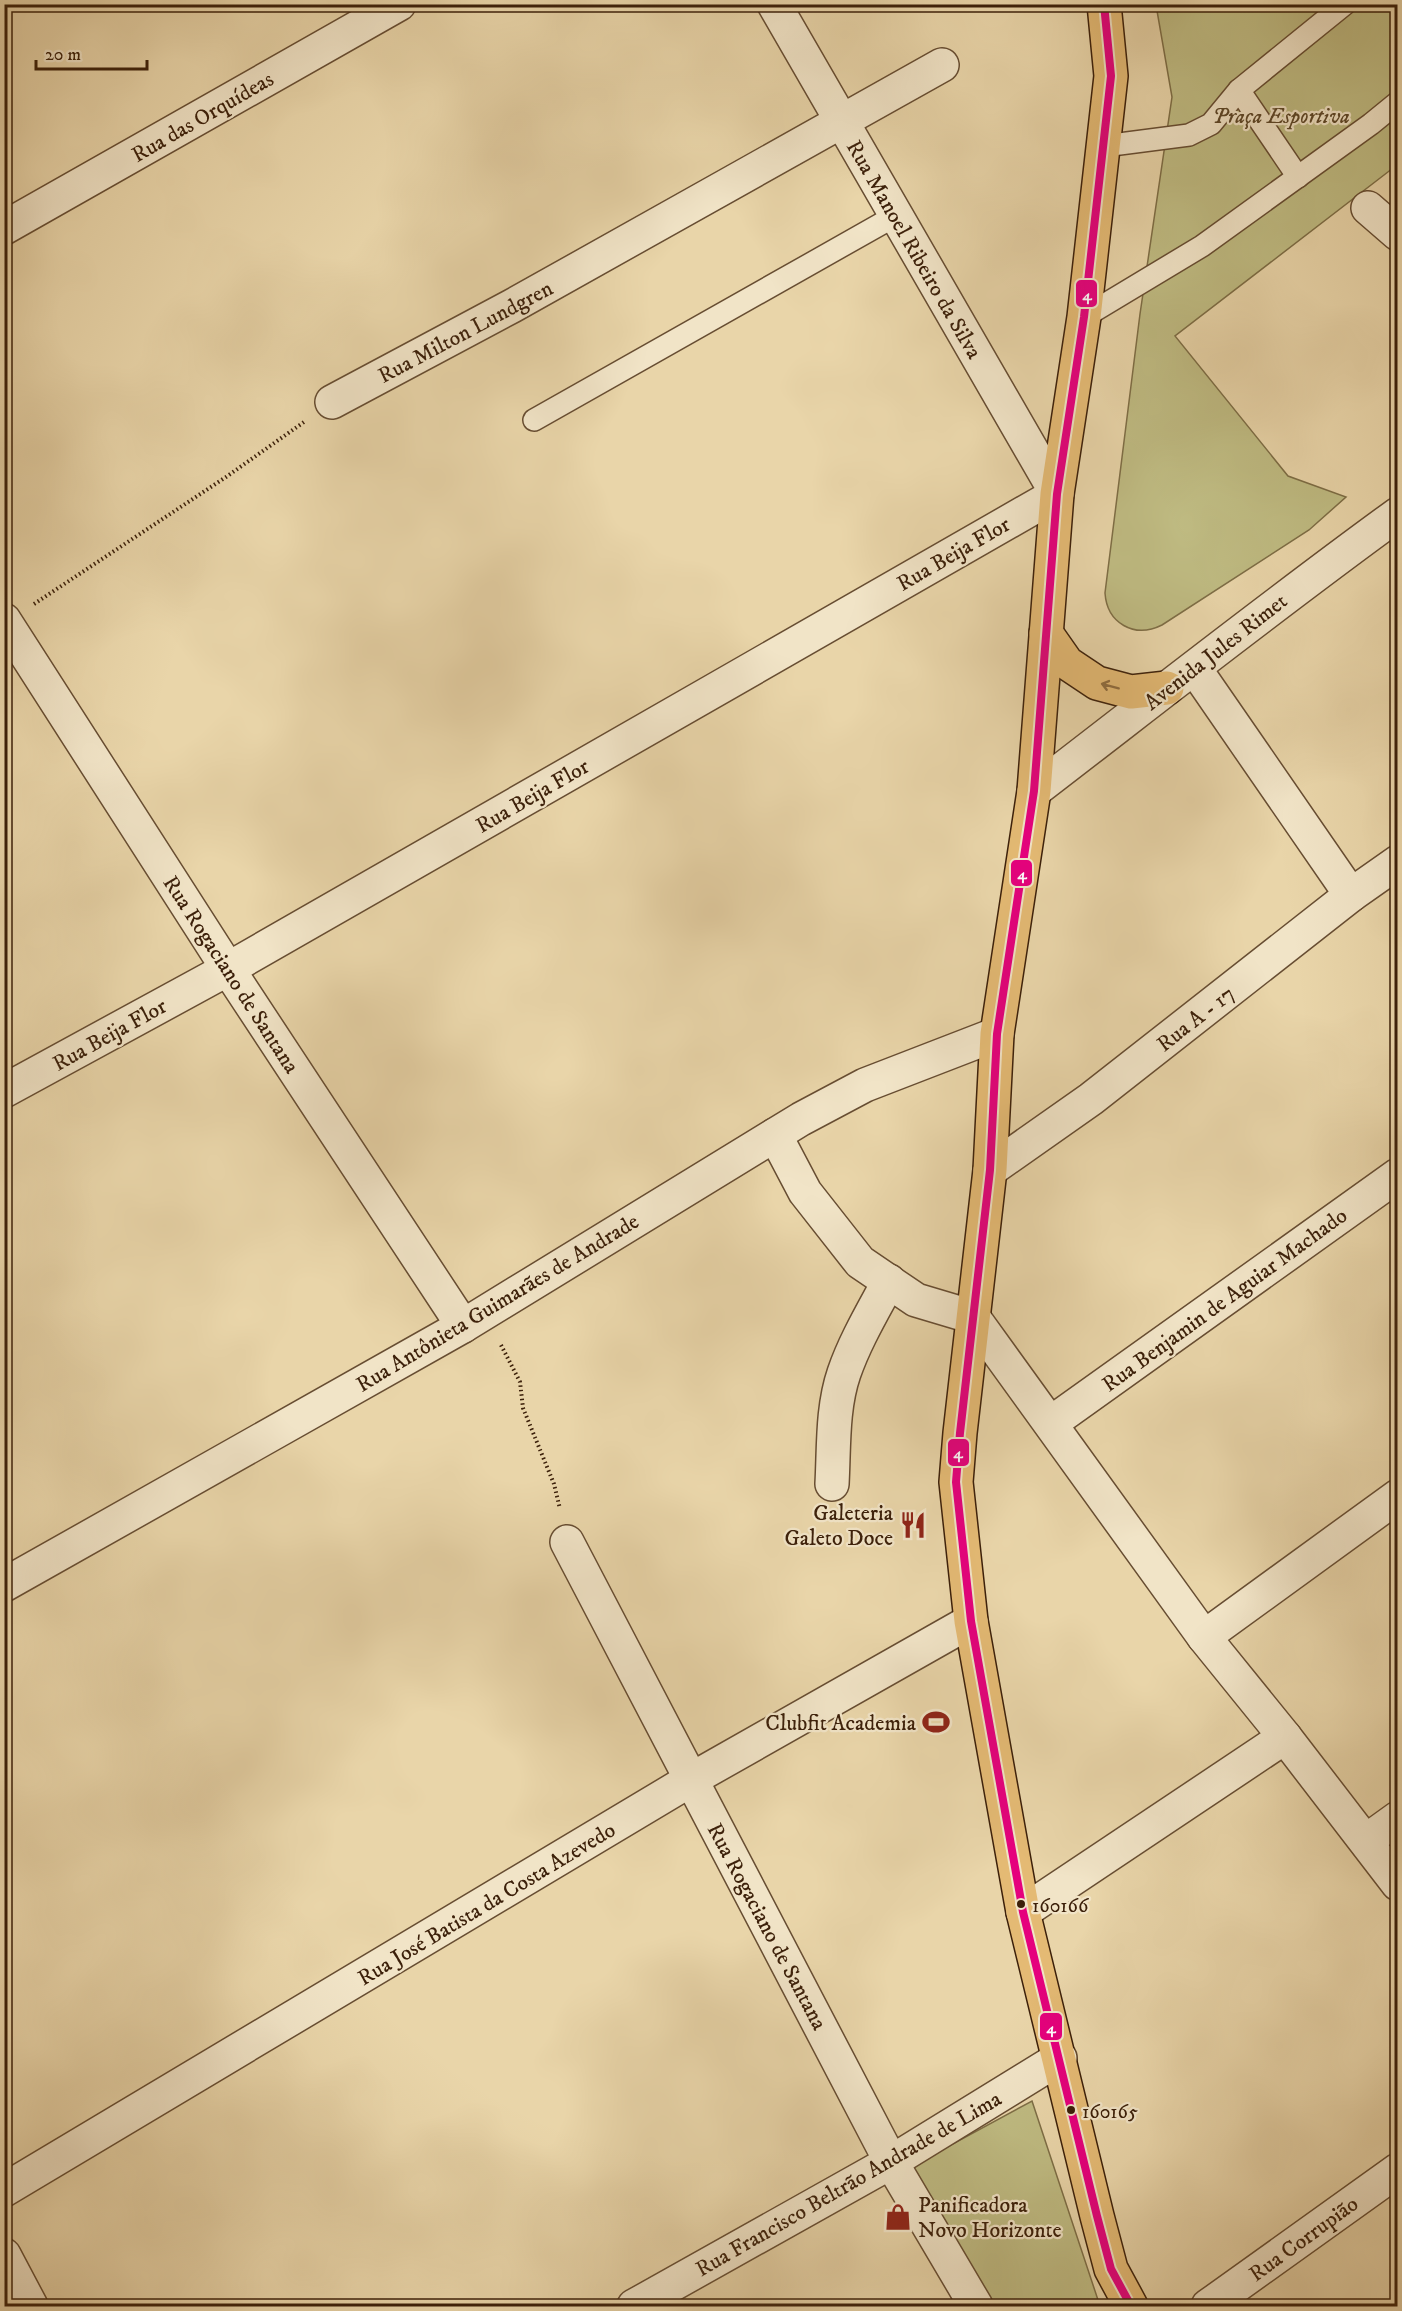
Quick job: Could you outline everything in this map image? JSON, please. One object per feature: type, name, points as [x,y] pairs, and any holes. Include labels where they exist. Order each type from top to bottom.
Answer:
[{"type":"main road","points":[[1104,4],[1111,76],[1104,146],[1084,317],[1057,494],[1034,791],[997,1034],[990,1170],[956,1482],[971,1621],[1023,1912],[1111,2269],[1131,2307]]},
{"type":"main road","points":[[1046,633],[1067,663],[1097,683],[1131,692],[1167,688]]},
{"type":"street","name":"Rua das Orquídeas","points":[[4,228],[399,4]]},
{"type":"street","name":"Rua Manoel Ribeiro da Silva","points":[[774,4],[1057,494]]},
{"type":"street","name":"Rua Milton Lundgren","points":[[332,402],[512,306],[942,65]]},
{"type":"street","points":[[1368,208],[1398,234]]},
{"type":"street","name":"Rua Beija Flor","points":[[4,1091],[228,969],[1057,494]]},
{"type":"street","name":"Avenida Jules Rimet","points":[[1034,791],[1195,669],[1292,590],[1398,514]]},
{"type":"street","name":"Rua Rogaciano de Santana","points":[[5,622],[228,969],[473,1319]]},
{"type":"street","points":[[1195,669],[1351,895]]},
{"type":"street","name":"Rua A - 17","points":[[990,1170],[1091,1099],[1351,895],[1398,862]]},
{"type":"street","name":"Rua Antônieta Guimarães de Andrade","points":[[4,1585],[473,1319],[775,1135],[865,1085],[997,1034]]},
{"type":"street","points":[[775,1135],[805,1192],[860,1262],[916,1300],[973,1317],[1051,1423],[1093,1486],[1204,1636],[1398,1884]]},
{"type":"street","name":"Rua Benjamin de Aguiar Machado","points":[[1051,1423],[1398,1175]]},
{"type":"street","points":[[832,1484],[835,1415],[844,1375],[857,1342],[889,1281]]},
{"type":"street","points":[[1204,1636],[1398,1496]]},
{"type":"street","name":"Rua Rogaciano de Santana","points":[[567,1542],[891,2162],[976,2307]]},
{"type":"street","name":"Rua José Batista da Costa Azevedo","points":[[4,2190],[692,1779],[971,1621]]},
{"type":"street","points":[[1023,1912],[1285,1737]]},
{"type":"street","points":[[1366,1841],[1398,1818]]},
{"type":"street","name":"Rua Francisco Beltrão Andrade de Lima","points":[[634,2307],[891,2162],[1060,2058]]},
{"type":"street","name":"Rua Corrupião","points":[[1208,2307],[1398,2170]]},
{"type":"street","points":[[4,2255],[31,2307]]},
{"type":"lane","points":[[1104,146],[1189,135],[1211,124],[1239,90],[1345,4]]},
{"type":"lane","points":[[1239,90],[1298,177]]},
{"type":"lane","points":[[1084,317],[1202,246],[1398,102]]},
{"type":"lane","points":[[534,420],[895,216]]},
{"type":"path","points":[[5,622],[226,477],[332,402]]},
{"type":"path","points":[[473,1319],[520,1382],[523,1408],[554,1484],[567,1542]]},
{"type":"green space","name":"Praça Esportiva","points":[[1156,5],[1397,5],[1397,165],[1175,336],[1288,476],[1346,497],[1309,530],[1162,625],[1142,630],[1124,626],[1117,620],[1107,604],[1105,593],[1140,314],[1172,97]]},
{"type":"green space","points":[[1032,2101],[1100,2306],[957,2306],[886,2180]]},
{"type":"transit line","name":"4","points":[[1104,4],[1111,76],[1084,317],[1057,494],[1034,791],[997,1034],[990,1170],[956,1482],[971,1621],[1023,1912],[1111,2269],[1131,2306]]},
{"type":"place","name":"Galeteria Galeto Doce","points":[[913,1525]]},
{"type":"place","name":"Clubfit Academia","points":[[936,1722]]},
{"type":"place","name":"160166","points":[[1021,1904]]},
{"type":"place","name":"160165","points":[[1071,2110]]},
{"type":"place","name":"Panificadora Novo Horizonte","points":[[898,2217]]}]
